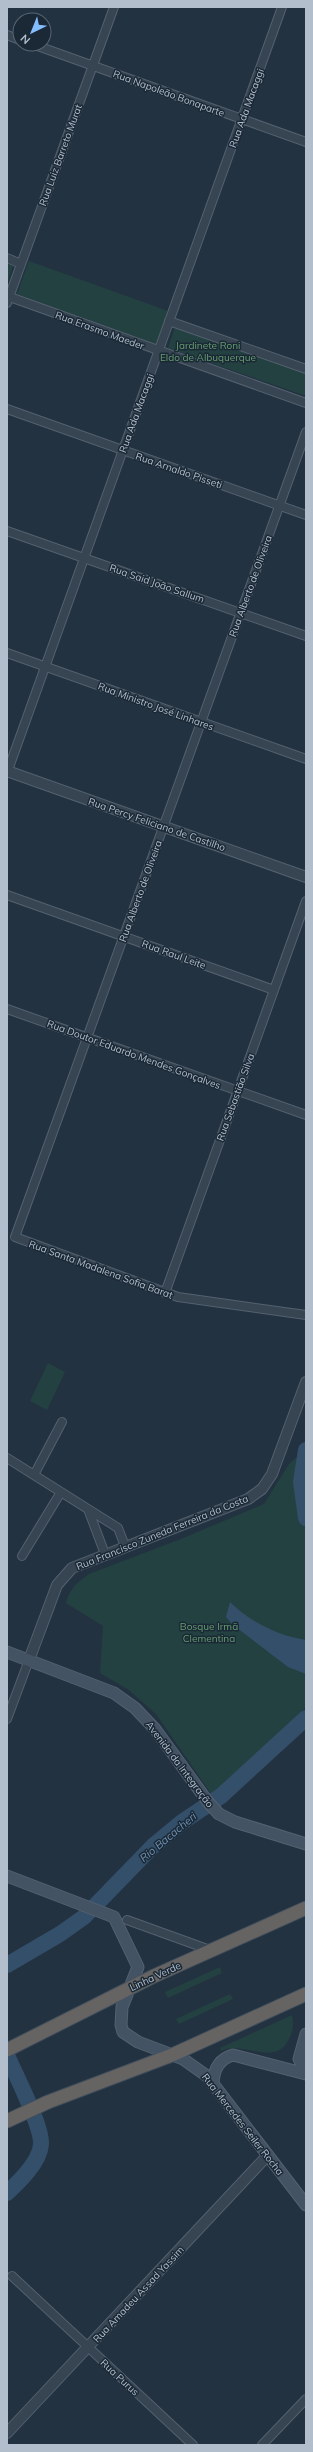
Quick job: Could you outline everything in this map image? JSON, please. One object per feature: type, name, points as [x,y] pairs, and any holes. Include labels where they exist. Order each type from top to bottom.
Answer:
[{"type":"highway","name":"Linha Verde","points":[[7,2050],[130,1988],[210,1950],[306,1908]]},
{"type":"highway","points":[[9,2120],[48,2102],[172,2055],[306,1994]]},
{"type":"main road","name":"Avenida da Integração","points":[[7,1652],[103,1687],[125,1700],[155,1729],[204,1797],[224,1817],[306,1844]]},
{"type":"main road","points":[[7,1876],[111,1914],[117,1920],[137,1962],[137,1972],[130,1988]]},
{"type":"main road","name":"Rua Mercedes Seiler Rocha","points":[[130,1988],[121,2014],[123,2032],[138,2042],[193,2065],[213,2083],[306,2205]]},
{"type":"main road","points":[[306,2034],[299,2059],[306,2073]]},
{"type":"main road","points":[[213,2083],[216,2068],[224,2059],[233,2055],[306,2073]]},
{"type":"street","name":"Rua Luiz Barreto Murat","points":[[8,299],[114,7]]},
{"type":"street","name":"Rua Ada Macaggi","points":[[7,772],[282,7]]},
{"type":"street","name":"Rua Napoleão Bonaparte","points":[[52,51],[306,142]]},
{"type":"street","points":[[7,258],[21,264]]},
{"type":"street","name":"Rua Erasmo Maeder","points":[[8,299],[306,403]]},
{"type":"street","points":[[169,321],[306,369]]},
{"type":"street","name":"Rua Arnaldo Pisseti","points":[[7,410],[306,515]]},
{"type":"street","name":"Rua Alberto de Oliveira","points":[[15,1237],[306,432]]},
{"type":"street","name":"Rua Said João Sallum","points":[[7,531],[306,636]]},
{"type":"street","name":"Rua Ministro José Linhares","points":[[7,653],[306,759]]},
{"type":"street","name":"Rua Percy Feliciano de Castilho","points":[[7,772],[306,877]]},
{"type":"street","name":"Rua Raul Leite","points":[[7,895],[274,990]]},
{"type":"street","name":"Rua Sebastião Silva","points":[[165,1293],[306,901]]},
{"type":"street","name":"Rua Doutor Eduardo Mendes Gonçalves","points":[[7,1009],[306,1116]]},
{"type":"street","name":"Rua Santa Madalena Sofia Barat","points":[[15,1237],[165,1293],[191,1300],[306,1315]]},
{"type":"street","name":"Rua Francisco Zuneda Ferreira da Costa","points":[[7,1719],[60,1578],[72,1568],[105,1554],[248,1499],[268,1482],[306,1382]]},
{"type":"street","points":[[34,1475],[62,1422]]},
{"type":"street","points":[[7,1458],[118,1528],[125,1546]]},
{"type":"street","points":[[22,1556],[61,1492]]},
{"type":"street","points":[[88,1509],[105,1554]]},
{"type":"street","points":[[7,1691],[16,1695]]},
{"type":"street","points":[[126,1920],[210,1950]]},
{"type":"street","name":"Rua Amadeu Assad Yassim","points":[[7,2433],[268,2155]]},
{"type":"street","name":"Rua Purus","points":[[12,2276],[193,2445]]},
{"type":"street","points":[[262,2445],[306,2399]]},
{"type":"green space","points":[[29,261],[168,311],[156,344],[17,294]]},
{"type":"green space","points":[[7,264],[13,266],[7,284]]},
{"type":"green space","name":"Jardinete Roni Eldo de Albuquerque","points":[[175,327],[306,374],[306,396],[168,348]]},
{"type":"green space","points":[[48,1363],[65,1372],[47,1410],[30,1401]]},
{"type":"green space","name":"Bosque Irmã Clementina","points":[[298,1456],[303,1456],[299,1482],[306,1526],[306,1707],[212,1795],[156,1714],[129,1690],[100,1673],[103,1626],[66,1603],[67,1598],[78,1583],[89,1574],[181,1539],[264,1504],[289,1464]]},
{"type":"green space","points":[[220,1967],[222,1973],[168,1998],[165,1992]]},
{"type":"green space","points":[[230,1994],[233,1999],[179,2024],[176,2019]]},
{"type":"green space","points":[[292,2015],[293,2024],[289,2039],[283,2047],[276,2052],[267,2053],[239,2049],[221,2051],[220,2048]]},
{"type":"water","points":[[230,1602],[247,1616],[265,1627],[286,1635],[306,1640],[306,1674],[288,1667],[232,1624],[226,1617]]},
{"type":"waterway","name":"Rio Bacacheri","points":[[306,1450],[301,1482],[306,1518]]},
{"type":"waterway","name":"Rio Bacacheri","points":[[7,1965],[60,1934],[84,1917],[153,1846],[182,1822],[221,1796],[306,1718]]},
{"type":"waterway","name":"Rio Bacacheri","points":[[7,2055],[33,2112],[41,2144],[40,2151],[33,2165],[7,2193]]}]
